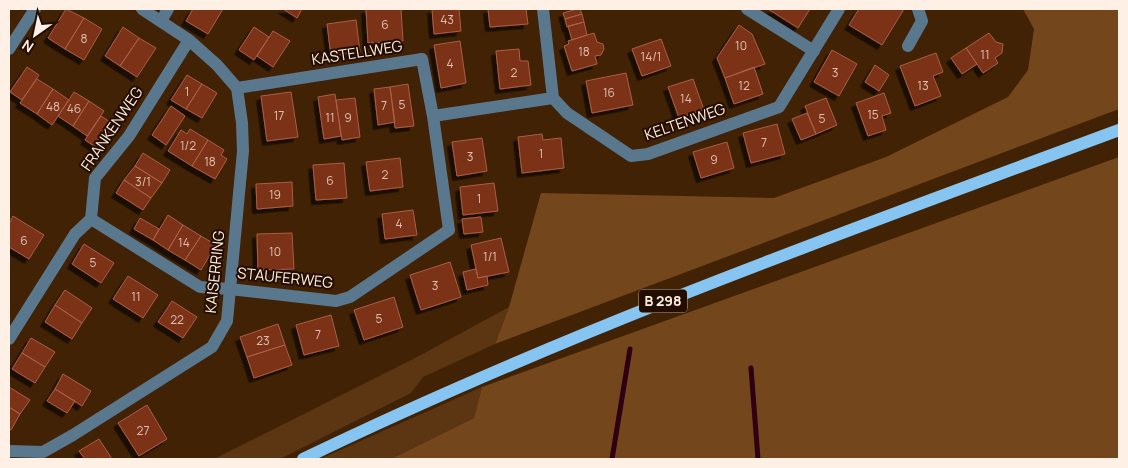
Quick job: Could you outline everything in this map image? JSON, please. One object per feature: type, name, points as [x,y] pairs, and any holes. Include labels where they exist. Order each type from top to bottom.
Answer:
[{"type":"main road","name":"B 298","points":[[303,459],[452,390],[621,318],[1119,130]]},
{"type":"street","points":[[9,49],[35,9]]},
{"type":"street","points":[[142,9],[189,40],[217,65],[237,88]]},
{"type":"street","points":[[161,21],[168,9]]},
{"type":"street","points":[[432,116],[553,98],[543,9]]},
{"type":"street","points":[[747,9],[814,51]]},
{"type":"street","name":"KELTENWEG","points":[[553,98],[566,113],[631,156],[648,154],[779,106],[840,9]]},
{"type":"street","points":[[908,46],[922,21],[918,9]]},
{"type":"street","name":"FRANKENWEG","points":[[91,218],[96,178],[129,136],[189,40]]},
{"type":"street","name":"KASTELLWEG","points":[[237,88],[422,59],[432,116]]},
{"type":"street","name":"KAISERRING","points":[[9,451],[43,452],[212,347],[227,321],[243,151],[242,123],[237,88]]},
{"type":"street","name":"STAUFERWEG","points":[[91,218],[200,287],[230,288],[336,302],[350,297],[449,230],[432,116]]},
{"type":"street","points":[[9,339],[75,234],[91,218]]},
{"type":"shaded area","points":[[1023,9],[1119,9],[1119,109],[495,344],[509,307],[541,193],[774,198],[886,157],[1008,97],[1028,70],[1034,29]]},
{"type":"shaded area","points":[[1119,157],[1119,459],[391,459],[474,418],[482,387]]},
{"type":"shaded area","points":[[509,307],[495,344],[423,377],[411,393],[280,459],[214,459],[419,356]]},
{"type":"shaded area","points":[[482,387],[474,418],[391,459],[320,459]]},
{"type":"building","points":[[66,9],[84,18],[65,49],[48,38]]},
{"type":"building","points":[[193,9],[223,9],[208,34],[186,21]]},
{"type":"building","points":[[283,9],[302,9],[297,18]]},
{"type":"building","points":[[366,9],[401,9],[403,41],[368,43]]},
{"type":"building","points":[[432,9],[459,9],[461,31],[434,34]]},
{"type":"building","points":[[488,9],[526,9],[528,24],[490,27]]},
{"type":"building","points":[[580,9],[582,14],[565,19],[563,13]]},
{"type":"building","points":[[768,9],[810,9],[798,28]]},
{"type":"building","points":[[859,9],[904,9],[882,45],[849,25]]},
{"type":"building","points":[[582,14],[584,22],[567,27],[565,19]]},
{"type":"building","points":[[84,18],[102,29],[84,60],[65,49]]},
{"type":"building","points":[[356,20],[360,52],[331,56],[327,24]]},
{"type":"building","points":[[584,22],[587,35],[572,40],[568,26]]},
{"type":"building","points":[[739,25],[752,34],[765,64],[725,78],[717,58]]},
{"type":"building","points":[[123,27],[139,38],[120,66],[105,56]]},
{"type":"building","points":[[254,27],[269,37],[254,60],[239,50]]},
{"type":"building","points":[[273,31],[290,41],[273,67],[257,56]]},
{"type":"building","points":[[594,33],[597,42],[603,44],[604,49],[601,55],[595,56],[597,64],[572,71],[564,46],[569,44],[568,41]]},
{"type":"building","points":[[989,33],[996,42],[1003,44],[1002,53],[995,58],[998,63],[983,73],[966,48]]},
{"type":"building","points":[[139,38],[156,48],[137,77],[120,66]]},
{"type":"building","points":[[661,39],[671,66],[642,76],[632,49]]},
{"type":"building","points":[[460,41],[466,83],[441,88],[434,45]]},
{"type":"building","points":[[966,48],[977,64],[962,74],[951,58]]},
{"type":"building","points":[[519,49],[520,61],[528,61],[531,85],[500,89],[496,51]]},
{"type":"building","points":[[832,50],[857,64],[839,96],[814,82]]},
{"type":"building","points":[[936,53],[943,72],[933,76],[941,96],[915,106],[900,66]]},
{"type":"building","points":[[875,65],[889,75],[879,91],[865,82]]},
{"type":"building","points":[[27,67],[39,75],[22,100],[10,92]]},
{"type":"building","points":[[754,67],[763,94],[734,104],[725,78]]},
{"type":"building","points":[[626,73],[633,105],[592,113],[586,81]]},
{"type":"building","points":[[187,75],[202,84],[186,109],[171,100]]},
{"type":"building","points":[[37,79],[53,89],[37,114],[20,103]]},
{"type":"building","points":[[693,79],[704,110],[679,118],[668,87]]},
{"type":"building","points":[[202,84],[217,93],[202,118],[186,109]]},
{"type":"building","points":[[408,84],[414,126],[395,128],[390,87]]},
{"type":"building","points":[[390,87],[395,122],[378,125],[374,89]]},
{"type":"building","points":[[53,89],[69,100],[52,125],[37,114]]},
{"type":"building","points":[[74,92],[89,101],[73,126],[58,116]]},
{"type":"building","points":[[291,92],[298,137],[267,141],[261,96]]},
{"type":"building","points":[[884,93],[891,113],[882,116],[886,130],[868,136],[856,103]]},
{"type":"building","points":[[335,94],[341,136],[324,139],[318,97]]},
{"type":"building","points":[[355,98],[360,137],[342,140],[336,100]]},
{"type":"building","points":[[826,98],[837,125],[816,134],[805,106]]},
{"type":"building","points":[[89,101],[104,111],[87,136],[73,126]]},
{"type":"building","points":[[171,106],[185,116],[166,145],[152,135]]},
{"type":"building","points":[[807,113],[816,134],[801,140],[792,119]]},
{"type":"building","points":[[101,116],[116,126],[100,150],[85,140]]},
{"type":"building","points":[[777,124],[785,154],[751,163],[743,133]]},
{"type":"building","points":[[190,129],[208,140],[192,166],[168,151],[181,130],[187,134]]},
{"type":"building","points":[[542,134],[543,140],[561,138],[564,168],[522,173],[518,137]]},
{"type":"building","points":[[482,138],[487,171],[457,176],[452,142]]},
{"type":"building","points":[[208,140],[224,150],[221,155],[227,159],[215,179],[192,166]]},
{"type":"building","points":[[727,142],[734,168],[701,178],[693,152]]},
{"type":"building","points":[[143,153],[170,170],[162,183],[135,166]]},
{"type":"building","points":[[400,158],[403,187],[370,191],[366,162]]},
{"type":"building","points":[[344,163],[347,198],[316,200],[313,165]]},
{"type":"building","points":[[135,166],[162,183],[151,198],[124,180]]},
{"type":"building","points":[[124,180],[151,198],[143,210],[116,193]]},
{"type":"building","points":[[292,182],[293,206],[257,209],[256,184]]},
{"type":"building","points":[[494,183],[498,211],[463,215],[460,187]]},
{"type":"building","points":[[413,210],[417,235],[385,239],[382,214]]},
{"type":"building","points":[[168,215],[183,225],[168,250],[153,240]]},
{"type":"building","points":[[13,216],[44,235],[29,259],[9,247],[9,224]]},
{"type":"building","points":[[481,217],[483,232],[464,234],[462,219]]},
{"type":"building","points":[[140,218],[159,229],[153,240],[134,229]]},
{"type":"building","points":[[183,225],[201,236],[185,260],[168,250]]},
{"type":"building","points":[[292,233],[294,269],[258,270],[257,234]]},
{"type":"building","points":[[201,236],[216,245],[201,270],[185,260]]},
{"type":"building","points":[[501,238],[509,272],[478,278],[471,245]]},
{"type":"building","points":[[84,244],[114,263],[101,283],[72,264]]},
{"type":"building","points":[[450,262],[461,297],[421,310],[410,275]]},
{"type":"building","points":[[476,269],[478,278],[487,276],[488,285],[467,290],[463,272]]},
{"type":"building","points":[[128,276],[158,295],[143,318],[113,299]]},
{"type":"building","points":[[65,290],[92,308],[82,323],[55,305]]},
{"type":"building","points":[[394,297],[403,327],[364,340],[354,310]]},
{"type":"building","points":[[172,301],[197,317],[183,338],[158,322]]},
{"type":"building","points":[[55,305],[82,323],[72,339],[45,322]]},
{"type":"building","points":[[331,315],[339,346],[304,355],[296,325]]},
{"type":"building","points":[[278,324],[285,345],[247,357],[240,337]]},
{"type":"building","points":[[31,338],[55,352],[45,367],[22,353]]},
{"type":"building","points":[[285,345],[292,365],[254,378],[247,357]]},
{"type":"building","points":[[22,353],[45,367],[35,383],[12,369]]},
{"type":"building","points":[[63,374],[91,391],[82,406],[55,389]]},
{"type":"building","points":[[9,387],[30,400],[20,414],[9,407]]},
{"type":"building","points":[[55,389],[75,401],[67,413],[47,401]]},
{"type":"building","points":[[147,405],[167,439],[139,456],[118,423]]},
{"type":"building","points":[[9,407],[20,414],[11,430],[9,429]]},
{"type":"building","points":[[99,439],[112,459],[85,459],[79,451]]},
{"type":"waterway","points":[[612,459],[630,349]]},
{"type":"waterway","points":[[751,368],[758,459]]}]
